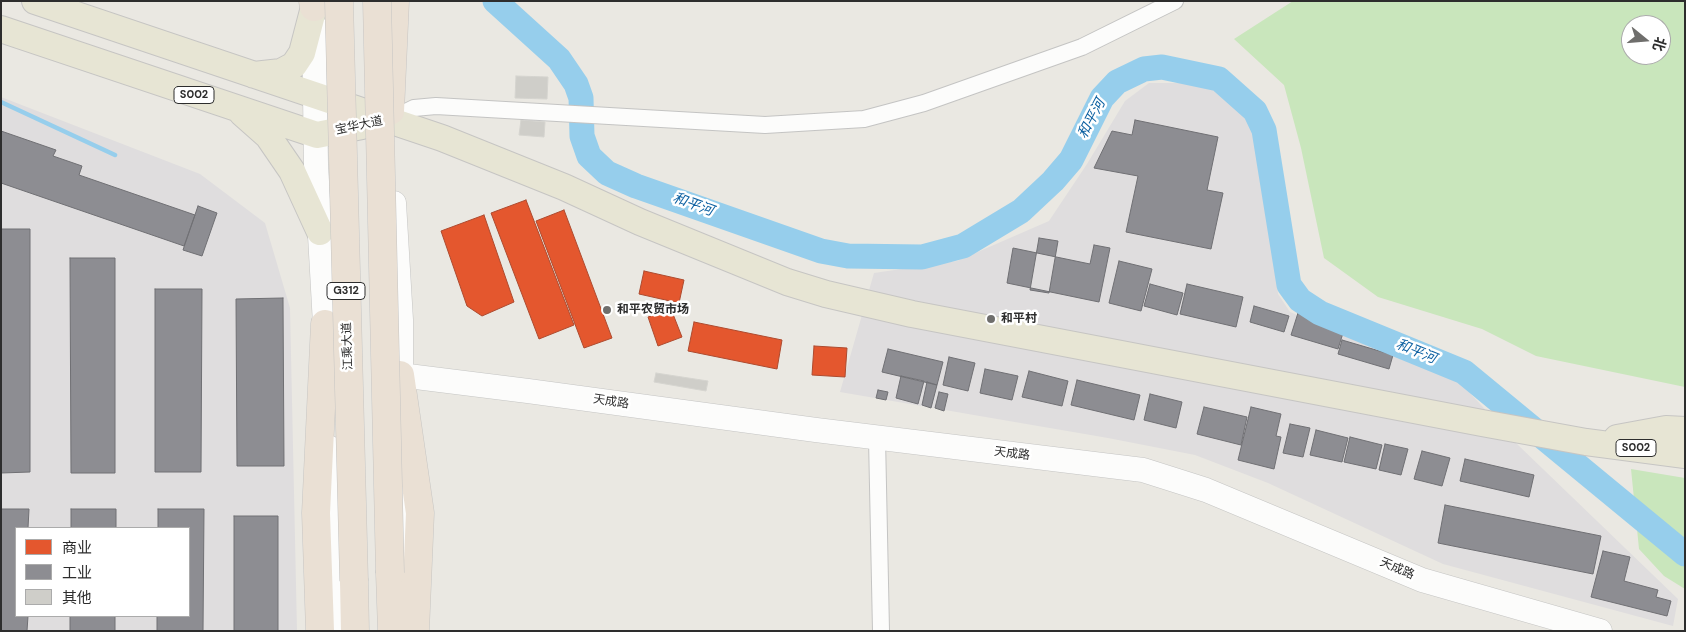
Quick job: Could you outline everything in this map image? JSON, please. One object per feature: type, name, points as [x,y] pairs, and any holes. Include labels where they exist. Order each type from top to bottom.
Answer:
[{"type":"highway","name":"G312","points":[[377,1],[392,631]]},
{"type":"highway","points":[[390,120],[395,1]]},
{"type":"highway","name":"江乘大道","points":[[318,2],[355,631]]},
{"type":"highway","points":[[320,631],[316,513],[325,324]]},
{"type":"highway","points":[[400,375],[420,513],[415,631]]},
{"type":"main road","name":"宝华大道","points":[[35,1],[390,120]]},
{"type":"main road","points":[[254,75],[281,72],[294,65],[302,53],[318,2]]},
{"type":"main road","name":"宝华大道","points":[[1,29],[317,135],[390,120]]},
{"type":"main road","points":[[237,109],[268,136],[292,171],[320,232]]},
{"type":"main road","points":[[390,120],[564,187],[640,222],[787,282],[826,294],[921,316],[1586,442],[1630,437],[1666,429],[1685,430]]},
{"type":"main road","name":"S002","points":[[1586,442],[1685,455]]},
{"type":"street","points":[[388,1],[390,120],[400,320],[408,631]]},
{"type":"street","points":[[390,120],[414,108],[436,106],[765,125],[864,119],[924,103],[1082,47],[1175,1]]},
{"type":"street","points":[[318,2],[314,96],[317,135],[316,164],[325,324],[337,631]]},
{"type":"street","name":"天成路","points":[[400,375],[877,438],[1143,470],[1206,490],[1422,580],[1600,631]]},
{"type":"street","points":[[877,438],[881,631]]},
{"type":"shaded area","points":[[1149,83],[1201,83],[1243,106],[1265,149],[1278,294],[1290,312],[1457,379],[1517,444],[1678,599],[1673,626],[1443,564],[1268,483],[1195,455],[1108,438],[840,392],[874,273],[957,261],[1049,221],[1087,164],[1125,101]]},
{"type":"shaded area","points":[[1,97],[200,174],[265,223],[290,308],[297,631],[1,631]]},
{"type":"green space","points":[[1293,1],[1685,1],[1685,387],[1536,356],[1482,329],[1378,297],[1324,258],[1301,148],[1284,85],[1234,39]]},
{"type":"green space","points":[[1631,469],[1685,478],[1685,589],[1664,576],[1639,549]]},
{"type":"building: 商业","points":[[526,200],[574,325],[539,339],[491,213]]},
{"type":"building: 商业","points":[[564,210],[612,338],[584,348],[536,221]]},
{"type":"building: 商业","points":[[484,215],[514,302],[482,316],[467,306],[441,231]]},
{"type":"building: 商业","points":[[644,271],[684,280],[679,303],[639,294]]},
{"type":"building: 商业","points":[[671,309],[682,337],[658,346],[648,317]]},
{"type":"building: 商业","points":[[694,322],[782,340],[777,369],[688,351]]},
{"type":"building: 商业","points":[[814,346],[847,348],[845,377],[812,375]]},
{"type":"building: 工业","points":[[1135,120],[1218,137],[1207,190],[1223,193],[1211,249],[1126,232],[1138,176],[1094,168],[1112,131],[1132,135]]},
{"type":"building: 工业","points":[[1,131],[56,150],[53,156],[82,166],[79,175],[195,215],[184,246],[1,183]]},
{"type":"building: 工业","points":[[198,206],[217,213],[202,256],[183,250]]},
{"type":"building: 工业","points":[[1,229],[30,229],[30,472],[1,473]]},
{"type":"building: 工业","points":[[1039,238],[1058,241],[1049,293],[1030,290]]},
{"type":"building: 工业","points":[[1094,245],[1110,248],[1099,302],[1007,283],[1013,248],[1090,264]]},
{"type":"building: 工业","points":[[70,258],[115,258],[115,473],[71,473]]},
{"type":"building: 工业","points":[[1119,261],[1152,269],[1141,311],[1109,303]]},
{"type":"building: 工业","points":[[1150,284],[1183,293],[1177,315],[1144,306]]},
{"type":"building: 工业","points":[[1187,284],[1243,297],[1236,327],[1180,314]]},
{"type":"building: 工业","points":[[155,289],[202,289],[201,472],[155,472]]},
{"type":"building: 工业","points":[[283,298],[284,466],[237,466],[236,299]]},
{"type":"building: 工业","points":[[1254,306],[1289,316],[1284,332],[1250,322]]},
{"type":"building: 工业","points":[[1298,313],[1343,333],[1338,349],[1291,335]]},
{"type":"building: 工业","points":[[1342,340],[1393,355],[1389,369],[1338,354]]},
{"type":"building: 工业","points":[[888,349],[943,362],[937,385],[882,372]]},
{"type":"building: 工业","points":[[949,357],[975,363],[968,391],[943,385]]},
{"type":"building: 工业","points":[[985,369],[1018,376],[1012,400],[980,393]]},
{"type":"building: 工业","points":[[1029,371],[1068,381],[1062,406],[1022,397]]},
{"type":"building: 工业","points":[[901,376],[924,381],[918,404],[896,398]]},
{"type":"building: 工业","points":[[1077,380],[1140,395],[1134,420],[1071,405]]},
{"type":"building: 工业","points":[[927,382],[937,385],[931,408],[922,405]]},
{"type":"building: 工业","points":[[878,390],[888,392],[886,400],[876,398]]},
{"type":"building: 工业","points":[[939,392],[948,394],[944,411],[935,408]]},
{"type":"building: 工业","points":[[1150,394],[1182,402],[1176,428],[1144,420]]},
{"type":"building: 工业","points":[[1204,407],[1247,417],[1241,445],[1197,434]]},
{"type":"building: 工业","points":[[1251,407],[1281,414],[1276,436],[1281,437],[1274,469],[1238,460]]},
{"type":"building: 工业","points":[[1290,424],[1310,428],[1303,457],[1283,453]]},
{"type":"building: 工业","points":[[1316,430],[1348,438],[1342,462],[1310,455]]},
{"type":"building: 工业","points":[[1350,437],[1382,445],[1376,469],[1344,462]]},
{"type":"building: 工业","points":[[1385,444],[1408,449],[1401,475],[1379,470]]},
{"type":"building: 工业","points":[[1422,451],[1450,458],[1442,486],[1414,479]]},
{"type":"building: 工业","points":[[1465,459],[1534,475],[1529,497],[1460,481]]},
{"type":"building: 工业","points":[[1445,505],[1601,536],[1593,574],[1438,543]]},
{"type":"building: 工业","points":[[1,509],[29,509],[28,527],[15,527],[15,617],[28,617],[27,631],[1,631]]},
{"type":"building: 工业","points":[[71,509],[116,509],[116,527],[71,527]]},
{"type":"building: 工业","points":[[158,509],[204,509],[203,631],[157,631],[157,617],[190,617],[190,527],[158,527]]},
{"type":"building: 工业","points":[[234,516],[278,516],[278,631],[234,631]]},
{"type":"building: 工业","points":[[1603,551],[1630,557],[1624,581],[1658,590],[1656,597],[1671,601],[1667,616],[1591,597]]},
{"type":"building: 工业","points":[[70,617],[115,617],[115,631],[70,631]]},
{"type":"building: 其他","points":[[516,76],[548,77],[547,99],[515,98]]},
{"type":"building: 其他","points":[[521,120],[545,122],[544,137],[519,135]]},
{"type":"building: 其他","points":[[656,373],[708,381],[706,391],[654,382]]},
{"type":"waterway","name":"和平河","points":[[495,1],[559,59],[576,84],[581,98],[582,136],[589,156],[607,173],[636,186],[821,251],[848,256],[922,257],[963,246],[1021,211],[1053,181],[1071,160],[1102,98],[1117,82],[1144,69],[1162,67],[1219,79],[1255,111],[1264,130],[1289,285],[1300,300],[1320,313],[1464,372],[1685,554]]},
{"type":"waterway","points":[[1,102],[115,155]]},
{"type":"place","name":"和平农贸市场","points":[[607,310]]},
{"type":"place","name":"和平村","points":[[991,319]]}]
